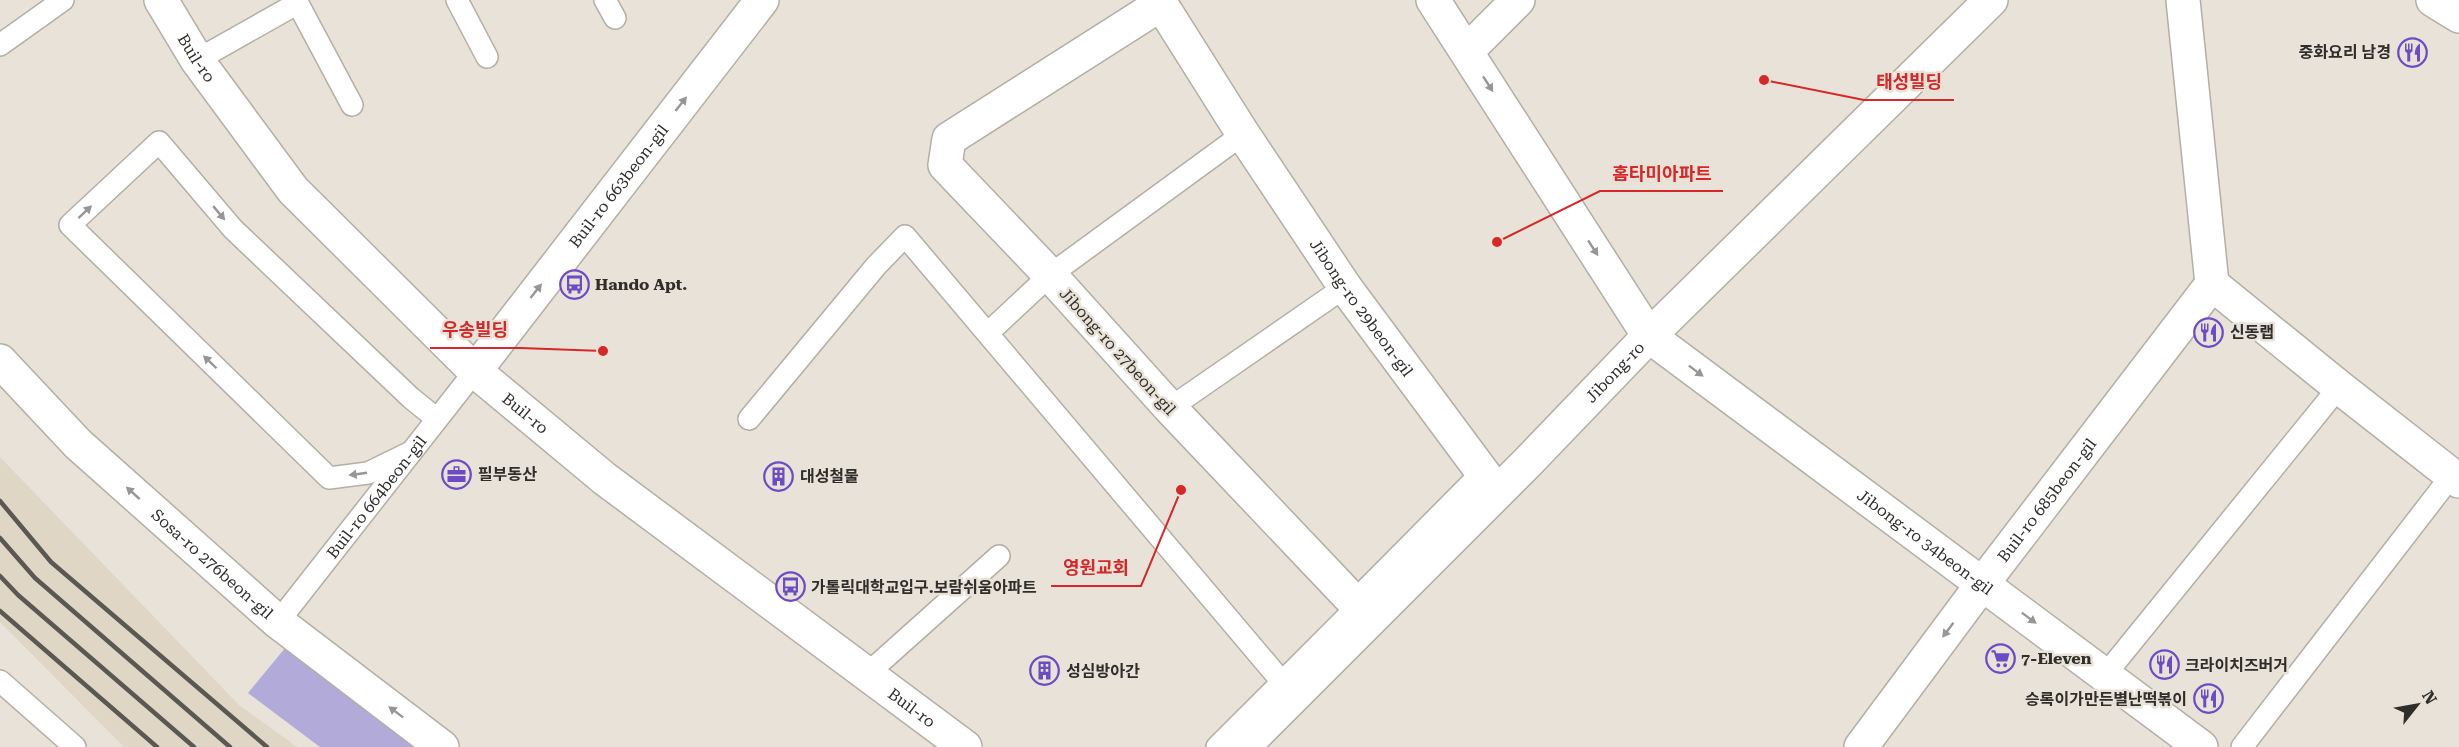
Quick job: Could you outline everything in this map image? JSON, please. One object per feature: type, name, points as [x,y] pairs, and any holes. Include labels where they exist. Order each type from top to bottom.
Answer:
[{"type":"street","name":"Buil-ro","points":[[161,0],[197,60],[293,190],[475,371],[605,479],[965,747]]},
{"type":"street","name":"Buil-ro 663beon-gil","points":[[475,371],[762,0]]},
{"type":"street","points":[[1433,0],[1649,336]]},
{"type":"street","points":[[1467,51],[1518,0]]},
{"type":"street","name":"Jibong-ro","points":[[1243,747],[1526,464],[1649,336],[1990,0]]},
{"type":"street","points":[[2183,0],[2212,284],[2338,387],[2456,478]]},
{"type":"street","points":[[2433,0],[2459,16]]},
{"type":"street","name":"Jibong-ro 29beon-gil","points":[[1160,2],[1243,134],[1346,287],[1486,477]]},
{"type":"street","name":"Jibong-ro 27beon-gil","points":[[1160,2],[949,139],[945,165],[1050,275],[1170,408],[1358,606]]},
{"type":"street","name":"Buil-ro 685beon-gil","points":[[1861,747],[1983,583],[2212,284]]},
{"type":"street","name":"Jibong-ro 34beon-gil","points":[[1649,336],[2202,747]]},
{"type":"street","name":"Sosa-ro 276beon-gil","points":[[0,361],[78,444],[278,622],[442,747]]},
{"type":"street","points":[[1358,606],[1486,477],[1559,397],[1596,390]]},
{"type":"lane","points":[[0,45],[63,0]]},
{"type":"lane","points":[[457,0],[487,57]]},
{"type":"lane","points":[[197,60],[297,2],[352,105]]},
{"type":"lane","points":[[988,333],[1050,275],[1243,134]]},
{"type":"lane","points":[[411,452],[368,473],[329,478],[70,225],[159,142],[233,229],[411,398],[437,419]]},
{"type":"lane","points":[[749,419],[876,266],[905,236],[1283,683]]},
{"type":"lane","points":[[1170,408],[1346,287]]},
{"type":"lane","name":"Buil-ro 664beon-gil","points":[[278,622],[475,371]]},
{"type":"lane","points":[[2105,675],[2338,387]]},
{"type":"lane","points":[[2242,747],[2456,478]]},
{"type":"lane","points":[[867,674],[999,556]]},
{"type":"lane","points":[[1217,747],[1358,606]]},
{"type":"lane","points":[[0,681],[75,747]]},
{"type":"shaded area","points":[[0,457],[239,705],[297,747],[124,747],[0,622]]},
{"type":"shaded area","points":[[295,636],[442,747],[320,747],[248,693]]},
{"type":"railway","points":[[0,501],[51,562],[267,747]]},
{"type":"railway","points":[[0,538],[35,578],[230,747]]},
{"type":"railway","points":[[0,576],[18,595],[194,747]]},
{"type":"railway","points":[[0,611],[157,747]]},
{"type":"place","name":"중화요리 남경","points":[[2412,52]]},
{"type":"place","name":"태성빌딩","points":[[1764,80]]},
{"type":"place","name":"홈타미아파트","points":[[1497,242]]},
{"type":"place","name":"Hando Apt.","points":[[574,284]]},
{"type":"place","name":"신동랩","points":[[2209,332]]},
{"type":"place","name":"우송빌딩","points":[[603,351]]},
{"type":"place","name":"필부동산","points":[[457,474]]},
{"type":"place","name":"대성철물","points":[[779,476]]},
{"type":"place","name":"영원교회","points":[[1181,490]]},
{"type":"place","name":"가톨릭대학교입구.보람쉬움아파트","points":[[790,587]]},
{"type":"place","name":"7-Eleven","points":[[2000,658]]},
{"type":"place","name":"크라이치즈버거","points":[[2164,665]]},
{"type":"place","name":"성심방아간","points":[[1045,671]]},
{"type":"place","name":"승록이가만든별난떡볶이","points":[[2208,699]]}]
